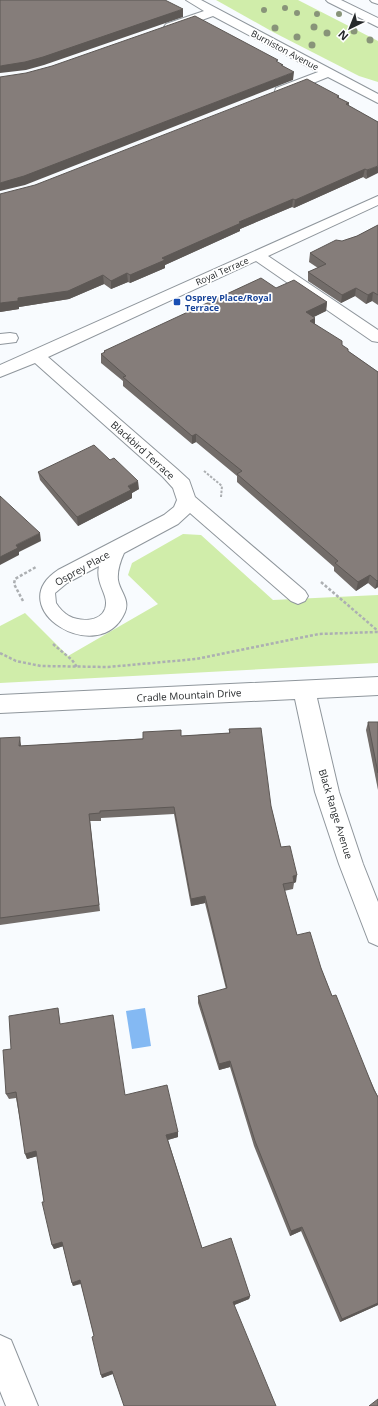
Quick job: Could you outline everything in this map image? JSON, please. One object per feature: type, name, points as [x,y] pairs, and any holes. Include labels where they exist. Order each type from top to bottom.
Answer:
[{"type":"street","name":"Burniston Avenue","points":[[192,0],[378,99]]},
{"type":"street","points":[[332,0],[378,23]]},
{"type":"street","points":[[161,30],[214,12]]},
{"type":"street","points":[[268,96],[328,73]]},
{"type":"street","name":"Royal Terrace","points":[[0,372],[378,200]]},
{"type":"street","points":[[257,255],[378,337]]},
{"type":"street","name":"Blackbird Terrace","points":[[36,355],[170,473],[182,485],[187,500],[298,596]]},
{"type":"street","name":"Osprey Place","points":[[114,551],[173,518],[182,510],[187,500]]},
{"type":"street","name":"Cradle Mountain Drive","points":[[0,704],[378,686]]},
{"type":"street","name":"Black Range Avenue","points":[[304,690],[327,792],[351,864],[378,934]]},
{"type":"street","points":[[0,1351],[22,1406]]},
{"type":"path","points":[[198,466],[222,486],[221,497],[227,502]]},
{"type":"path","points":[[24,603],[14,584],[15,579],[38,565]]},
{"type":"path","points":[[316,578],[378,632]]},
{"type":"path","points":[[0,653],[28,664],[108,667],[196,659],[320,634],[378,632]]},
{"type":"path","points":[[48,639],[72,660],[77,667]]},
{"type":"green space","points":[[216,0],[298,0],[378,41],[378,82],[359,76],[273,32]]},
{"type":"green space","points":[[183,534],[201,535],[273,600],[378,595],[378,663],[0,683],[0,626],[25,613],[68,656],[158,604],[128,575],[132,563]]},
{"type":"water","points":[[145,1008],[151,1046],[132,1049],[126,1011]]},
{"type":"building","points":[[0,0],[165,0],[183,9],[43,57],[25,62],[0,66]]},
{"type":"building","points":[[195,16],[278,60],[276,61],[294,72],[24,176],[0,183],[0,77],[26,73],[52,66]]},
{"type":"building","points":[[307,79],[339,96],[337,97],[349,103],[346,104],[378,122],[378,166],[367,170],[365,169],[295,200],[293,199],[239,222],[241,223],[162,258],[165,260],[130,275],[127,273],[111,281],[103,275],[68,291],[18,298],[18,301],[0,303],[0,194],[35,185]]},
{"type":"building","points":[[378,225],[378,295],[373,292],[368,295],[356,288],[342,295],[308,272],[326,264],[310,253],[336,240],[342,241],[357,236]]},
{"type":"building","points":[[261,278],[276,288],[294,280],[327,302],[306,312],[315,318],[310,321],[342,341],[342,345],[348,349],[348,351],[378,372],[377,581],[370,575],[358,582],[335,563],[338,561],[237,474],[242,471],[196,434],[192,436],[123,377],[126,376],[101,354],[105,352],[104,351]]},
{"type":"building","points":[[94,445],[110,460],[114,458],[138,481],[128,486],[131,490],[77,517],[38,472]]},
{"type":"building","points":[[0,496],[40,533],[16,545],[18,548],[0,557]]},
{"type":"building","points":[[368,722],[378,722],[378,773]]},
{"type":"building","points":[[261,728],[271,806],[281,847],[290,846],[297,875],[293,876],[294,882],[283,884],[297,935],[310,932],[321,968],[332,996],[336,995],[378,1097],[378,1303],[342,1319],[302,1227],[291,1231],[255,1141],[230,1061],[219,1064],[198,996],[227,988],[205,896],[191,899],[174,807],[100,811],[100,813],[89,814],[99,905],[0,918],[0,738],[20,737],[19,746],[143,739],[143,732],[181,730],[181,736],[230,733],[229,729]]},
{"type":"building","points":[[58,1008],[60,1024],[113,1015],[125,1095],[167,1085],[178,1132],[166,1135],[202,1248],[231,1238],[250,1296],[233,1302],[276,1406],[124,1406],[112,1371],[101,1375],[92,1337],[94,1336],[80,1280],[72,1283],[62,1242],[52,1245],[42,1202],[44,1202],[36,1151],[25,1154],[16,1092],[6,1094],[3,1050],[11,1049],[9,1016]]},
{"type":"building","points":[[378,1399],[378,1406],[369,1406]]},
{"type":"place","name":"Osprey Place/Royal Terrace","points":[[177,302]]}]
